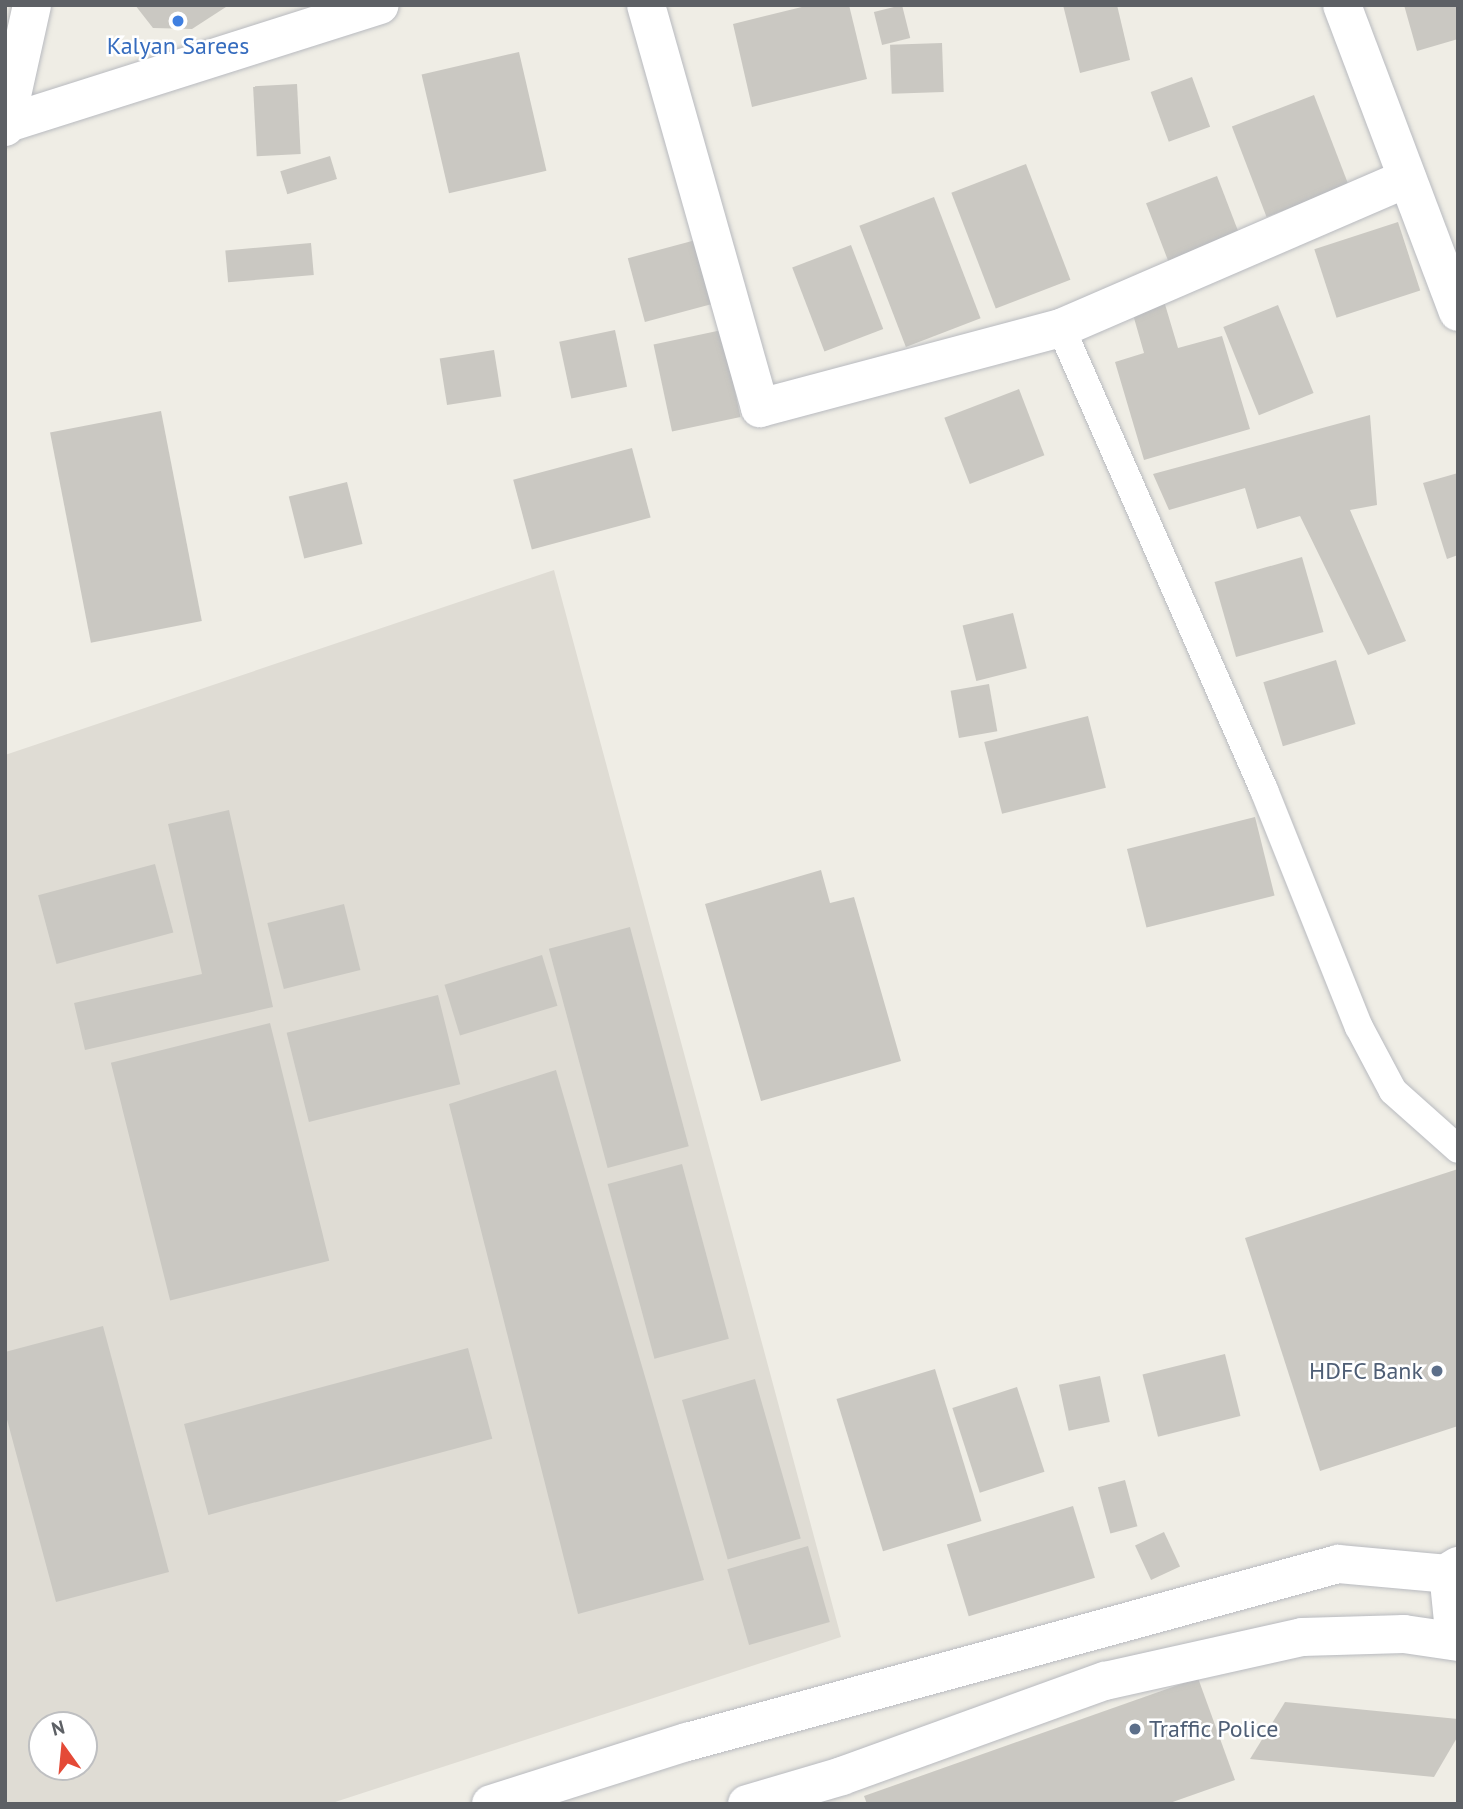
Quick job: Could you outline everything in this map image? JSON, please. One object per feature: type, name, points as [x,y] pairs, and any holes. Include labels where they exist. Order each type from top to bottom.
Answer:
[{"type":"street","points":[[5,124],[32,5]]},
{"type":"street","points":[[5,124],[380,5]]},
{"type":"street","points":[[646,5],[760,408],[1061,328],[1407,178]]},
{"type":"street","points":[[1342,5],[1458,312]]},
{"type":"street","points":[[491,1804],[687,1742],[1338,1564],[1455,1571],[1456,1642],[1404,1634],[1302,1637],[1105,1682],[842,1776],[747,1804]]},
{"type":"lane","points":[[1061,328],[1264,790],[1359,1027],[1393,1091],[1458,1149]]},
{"type":"shaded area","points":[[554,570],[841,1637],[329,1804],[5,1804],[5,755]]},
{"type":"building","name":"Kalyan Sarees","points":[[135,5],[229,5],[192,29],[153,28]]},
{"type":"building","points":[[810,5],[849,5],[867,79],[752,107],[733,24]]},
{"type":"building","points":[[902,5],[910,38],[882,45],[874,12]]},
{"type":"building","points":[[1063,5],[1117,5],[1130,60],[1080,73]]},
{"type":"building","points":[[1404,5],[1458,5],[1458,39],[1417,51]]},
{"type":"building","points":[[942,43],[944,92],[892,94],[890,45]]},
{"type":"building","points":[[519,52],[546,171],[449,193],[422,74]]},
{"type":"building","points":[[1192,77],[1210,127],[1169,142],[1151,92]]},
{"type":"building","points":[[297,84],[301,154],[257,156],[253,86]]},
{"type":"building","points":[[1314,95],[1349,186],[1267,217],[1232,127]]},
{"type":"building","points":[[330,156],[337,179],[287,194],[280,171]]},
{"type":"building","points":[[1026,164],[1070,280],[996,308],[951,193]]},
{"type":"building","points":[[1217,176],[1245,248],[1174,275],[1146,203]]},
{"type":"building","points":[[934,197],[981,318],[906,347],[859,226]]},
{"type":"building","points":[[1398,222],[1420,290],[1337,318],[1314,249]]},
{"type":"building","points":[[707,237],[724,301],[645,322],[628,258]]},
{"type":"building","points":[[311,243],[314,275],[228,282],[225,250]]},
{"type":"building","points":[[851,245],[883,329],[824,352],[792,268]]},
{"type":"building","points":[[1164,301],[1178,348],[1222,336],[1250,429],[1144,460],[1115,362],[1144,353],[1132,311]]},
{"type":"building","points":[[1278,305],[1314,393],[1259,415],[1223,327]]},
{"type":"building","points":[[615,330],[627,387],[571,399],[559,342]]},
{"type":"building","points":[[722,330],[741,417],[672,432],[654,345]]},
{"type":"building","points":[[494,350],[501,396],[447,405],[440,359]]},
{"type":"building","points":[[1019,389],[1044,455],[970,484],[944,418]]},
{"type":"building","points":[[161,411],[202,621],[91,643],[50,433]]},
{"type":"building","points":[[1370,415],[1377,505],[1350,510],[1406,641],[1368,655],[1300,516],[1257,529],[1245,488],[1169,510],[1153,474]]},
{"type":"building","points":[[632,448],[651,518],[532,549],[513,480]]},
{"type":"building","points":[[1458,473],[1458,555],[1447,559],[1423,483]]},
{"type":"building","points":[[347,482],[362,544],[304,559],[289,497]]},
{"type":"building","points":[[1302,557],[1323,632],[1236,657],[1215,582]]},
{"type":"building","points":[[1013,613],[1027,668],[976,681],[963,626]]},
{"type":"building","points":[[1336,660],[1356,724],[1283,746],[1263,682]]},
{"type":"building","points":[[989,684],[997,731],[959,738],[951,691]]},
{"type":"building","points":[[1088,716],[1106,788],[1002,814],[984,742]]},
{"type":"building","points":[[229,810],[273,1007],[85,1050],[74,1003],[202,974],[168,824]]},
{"type":"building","points":[[1255,817],[1275,896],[1147,928],[1127,849]]},
{"type":"building","points":[[155,864],[173,933],[56,964],[38,895]]},
{"type":"building","points":[[821,870],[830,903],[854,897],[901,1061],[761,1101],[705,904]]},
{"type":"building","points":[[344,904],[360,970],[284,989],[267,923]]},
{"type":"building","points":[[630,927],[689,1146],[608,1168],[549,949]]},
{"type":"building","points":[[542,955],[557,1006],[460,1036],[444,985]]},
{"type":"building","points":[[438,995],[460,1084],[309,1122],[287,1033]]},
{"type":"building","points":[[270,1023],[329,1261],[170,1300],[111,1063]]},
{"type":"building","points":[[556,1070],[704,1580],[578,1614],[449,1104]]},
{"type":"building","points":[[682,1164],[729,1339],[654,1359],[608,1184]]},
{"type":"building","points":[[1458,1169],[1458,1426],[1320,1471],[1245,1238]]},
{"type":"building","points":[[103,1326],[169,1572],[56,1602],[5,1412],[5,1352]]},
{"type":"building","points":[[468,1348],[492,1439],[208,1515],[184,1424]]},
{"type":"building","points":[[1225,1354],[1240,1416],[1158,1437],[1143,1375]]},
{"type":"building","points":[[935,1369],[981,1521],[883,1551],[837,1399]]},
{"type":"building","points":[[1100,1376],[1110,1422],[1069,1431],[1059,1385]]},
{"type":"building","points":[[755,1379],[801,1539],[728,1560],[682,1400]]},
{"type":"building","points":[[1017,1387],[1045,1472],[980,1493],[952,1408]]},
{"type":"building","points":[[1125,1480],[1137,1526],[1110,1534],[1098,1487]]},
{"type":"building","points":[[1073,1506],[1095,1578],[969,1616],[947,1545]]},
{"type":"building","points":[[1164,1532],[1180,1566],[1151,1580],[1135,1546]]},
{"type":"building","points":[[808,1546],[830,1622],[749,1645],[727,1569]]},
{"type":"building","name":"Traffic Police","points":[[1198,1678],[1235,1780],[1167,1804],[867,1804],[864,1796]]},
{"type":"building","points":[[1285,1702],[1458,1719],[1458,1736],[1434,1777],[1250,1759]]},
{"type":"place","name":"Kalyan Sarees","points":[[178,21]]},
{"type":"place","name":"HDFC Bank","points":[[1437,1371]]},
{"type":"place","name":"Traffic Police","points":[[1135,1729]]}]
